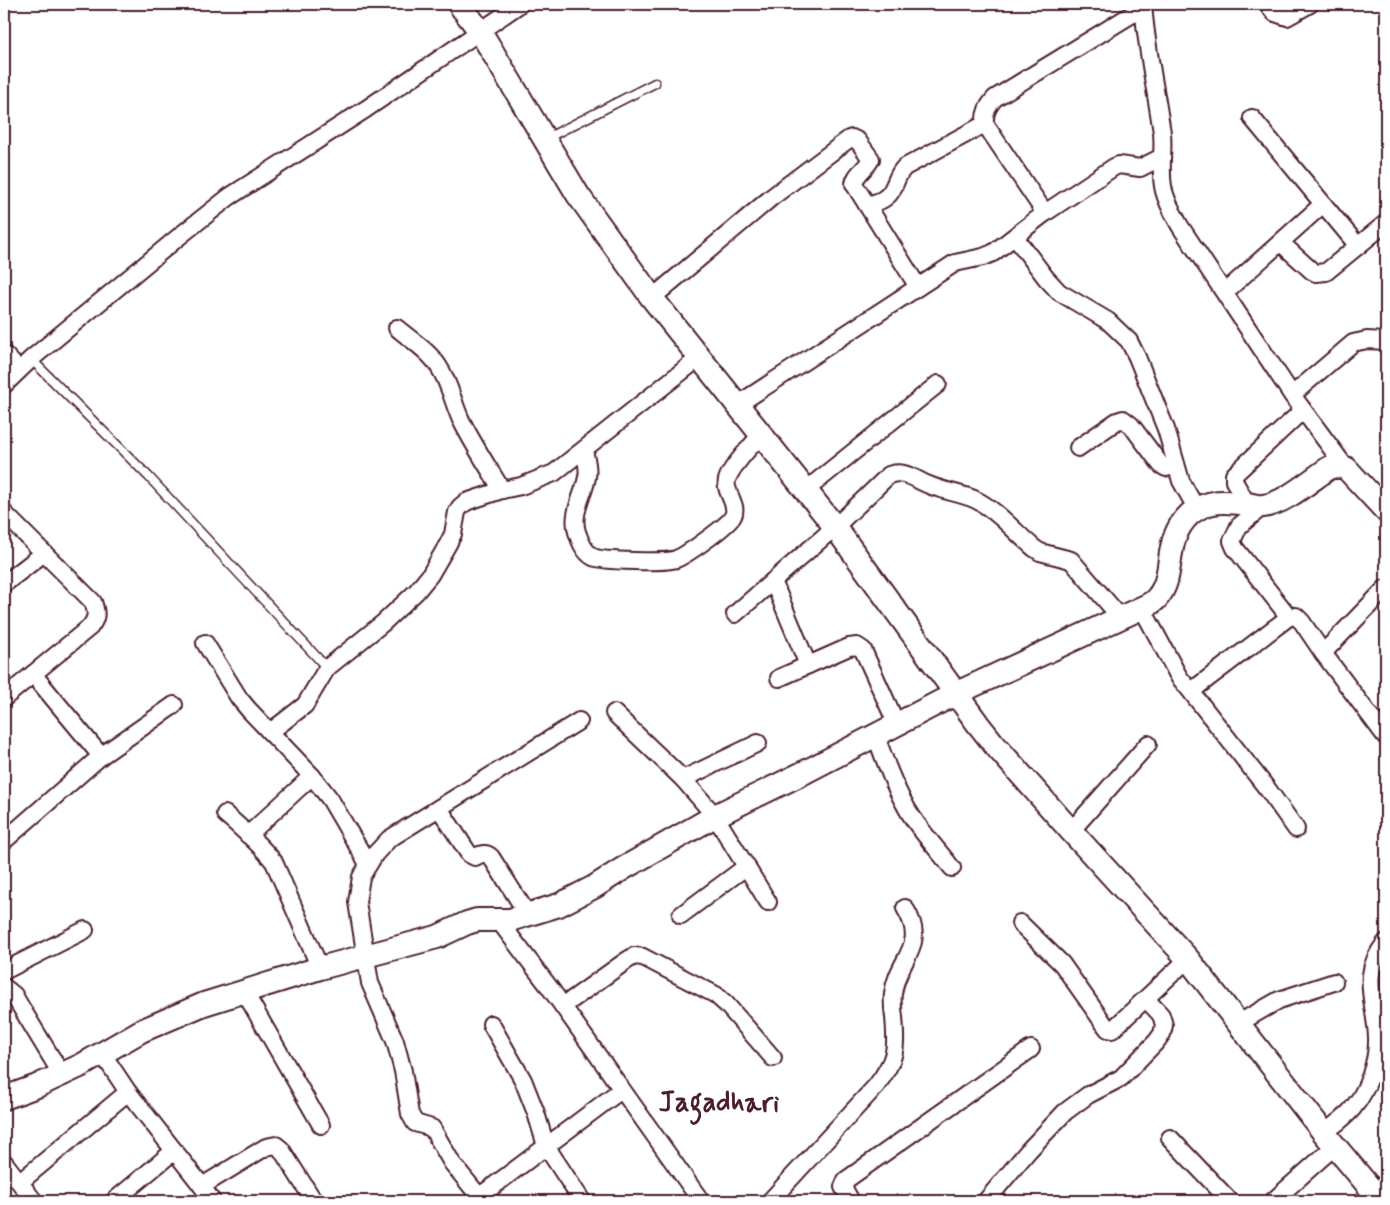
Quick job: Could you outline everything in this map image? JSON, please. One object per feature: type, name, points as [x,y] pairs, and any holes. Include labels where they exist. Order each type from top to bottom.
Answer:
[{"type":"street","points":[[460,4],[480,31],[578,195],[652,298],[835,527],[993,743],[1188,959],[1329,1139],[1381,1192]]},
{"type":"street","points":[[4,385],[31,359],[229,197],[366,110],[520,4]]},
{"type":"street","points":[[1267,4],[1275,13],[1287,17],[1310,4]]},
{"type":"street","points":[[1045,213],[985,124],[984,116],[988,106],[995,98],[1144,6],[1162,136],[1164,191],[1169,205],[1180,226],[1292,395],[1346,468],[1386,511]]},
{"type":"street","points":[[1252,118],[1358,246]]},
{"type":"street","points":[[867,206],[887,197],[898,175],[905,167],[985,124]]},
{"type":"street","points":[[652,298],[772,197],[852,138],[858,141],[871,159],[854,180],[854,184],[918,287]]},
{"type":"street","points":[[737,405],[954,263],[993,253],[1045,213],[1119,165],[1140,168],[1162,157]]},
{"type":"street","points":[[1225,292],[1281,244],[1323,204]]},
{"type":"street","points":[[1281,244],[1312,271],[1326,272],[1386,223]]},
{"type":"street","points":[[1015,237],[1059,292],[1108,322],[1129,341],[1166,428],[1181,481],[1197,510]]},
{"type":"street","points":[[397,328],[429,355],[439,367],[450,388],[466,431],[502,490]]},
{"type":"street","points":[[1292,395],[1353,343],[1367,340],[1386,341]]},
{"type":"street","points":[[4,354],[19,370]]},
{"type":"street","points":[[270,732],[305,705],[327,668],[383,623],[416,592],[430,575],[448,544],[453,534],[457,512],[460,507],[466,502],[521,486],[554,473],[699,358]]},
{"type":"street","points":[[806,490],[938,384]]},
{"type":"street","points":[[1254,505],[1234,481],[1234,475],[1303,410]]},
{"type":"street","points":[[1078,448],[1123,419],[1131,425],[1161,465],[1166,468],[1176,466]]},
{"type":"street","points":[[584,451],[588,475],[579,503],[576,530],[587,553],[599,559],[667,561],[684,555],[727,523],[733,516],[735,511],[727,481],[761,434]]},
{"type":"street","points":[[4,1098],[62,1075],[141,1031],[204,1004],[320,968],[437,937],[477,920],[499,921],[519,919],[574,898],[715,816],[876,736],[957,693],[1142,608],[1157,598],[1166,579],[1174,537],[1179,526],[1197,510],[1213,502],[1224,501],[1254,505],[1284,499],[1329,468],[1334,466],[1346,468]]},
{"type":"street","points":[[735,614],[835,527],[889,475],[896,472],[980,502],[1040,552],[1072,560],[1120,617]]},
{"type":"street","points":[[1254,505],[1239,526],[1232,541],[1235,548],[1289,617]]},
{"type":"street","points":[[4,513],[93,602],[96,612],[95,620],[90,627],[4,698]]},
{"type":"street","points":[[4,584],[44,553]]},
{"type":"street","points":[[772,581],[808,665]]},
{"type":"street","points":[[1323,653],[1386,588]]},
{"type":"street","points":[[1142,608],[1179,677],[1296,829]]},
{"type":"street","points":[[1193,694],[1198,686],[1289,617],[1296,616],[1386,738]]},
{"type":"street","points":[[205,643],[239,698],[312,776],[330,799],[368,864]]},
{"type":"street","points":[[779,678],[849,647],[857,646],[863,650],[897,725]]},
{"type":"street","points":[[33,674],[101,756]]},
{"type":"street","points":[[4,841],[101,756],[174,705]]},
{"type":"street","points":[[614,712],[683,779],[715,816],[768,902]]},
{"type":"street","points":[[578,721],[389,839],[375,854],[360,877],[358,902],[372,990],[395,1041],[403,1071],[410,1114],[415,1123],[432,1128],[452,1163],[481,1199],[546,1146],[621,1090]]},
{"type":"street","points":[[876,736],[889,772],[904,804],[917,824],[952,868]]},
{"type":"street","points":[[683,779],[758,743]]},
{"type":"street","points":[[1071,831],[1148,744]]},
{"type":"street","points":[[248,835],[312,776]]},
{"type":"street","points":[[439,808],[469,854],[475,857],[483,853],[491,857],[528,915]]},
{"type":"street","points":[[224,814],[274,862],[320,968]]},
{"type":"street","points":[[681,915],[747,866]]},
{"type":"street","points":[[770,1201],[876,1086],[891,1062],[895,1052],[896,1041],[893,994],[915,935],[914,926],[905,908]]},
{"type":"street","points":[[499,921],[563,1006],[700,1201]]},
{"type":"street","points":[[1020,923],[1062,964],[1108,1029],[1112,1030],[1188,959]]},
{"type":"street","points":[[4,971],[85,930]]},
{"type":"street","points":[[1272,1201],[1329,1139],[1354,1107],[1381,1057],[1370,984],[1375,958],[1386,942]]},
{"type":"street","points":[[563,1006],[626,961],[634,956],[643,956],[716,995],[773,1058]]},
{"type":"street","points":[[1239,1023],[1279,1000],[1334,982]]},
{"type":"street","points":[[4,987],[14,995],[20,1004],[62,1075]]},
{"type":"street","points":[[244,991],[321,1125]]},
{"type":"street","points":[[986,1201],[1028,1150],[1065,1112],[1088,1095],[1121,1078],[1156,1042],[1162,1034],[1164,1025],[1161,1016],[1146,999]]},
{"type":"street","points":[[491,1024],[523,1080],[546,1146],[582,1201]]},
{"type":"street","points":[[851,1201],[843,1187],[846,1180],[1031,1048]]},
{"type":"street","points":[[102,1053],[128,1092],[212,1201]]},
{"type":"street","points":[[20,1182],[128,1092]]},
{"type":"street","points":[[1170,1138],[1230,1201]]},
{"type":"street","points":[[202,1186],[266,1147],[276,1145],[281,1149],[314,1201]]},
{"type":"street","points":[[122,1198],[174,1151]]},
{"type":"street","points":[[4,1162],[34,1201]]},
{"type":"lane","points":[[545,139],[656,83]]},
{"type":"lane","points":[[31,359],[148,476],[327,668]]},
{"type":"district","name":"Jagadhari","points":[[719,1101]]}]
